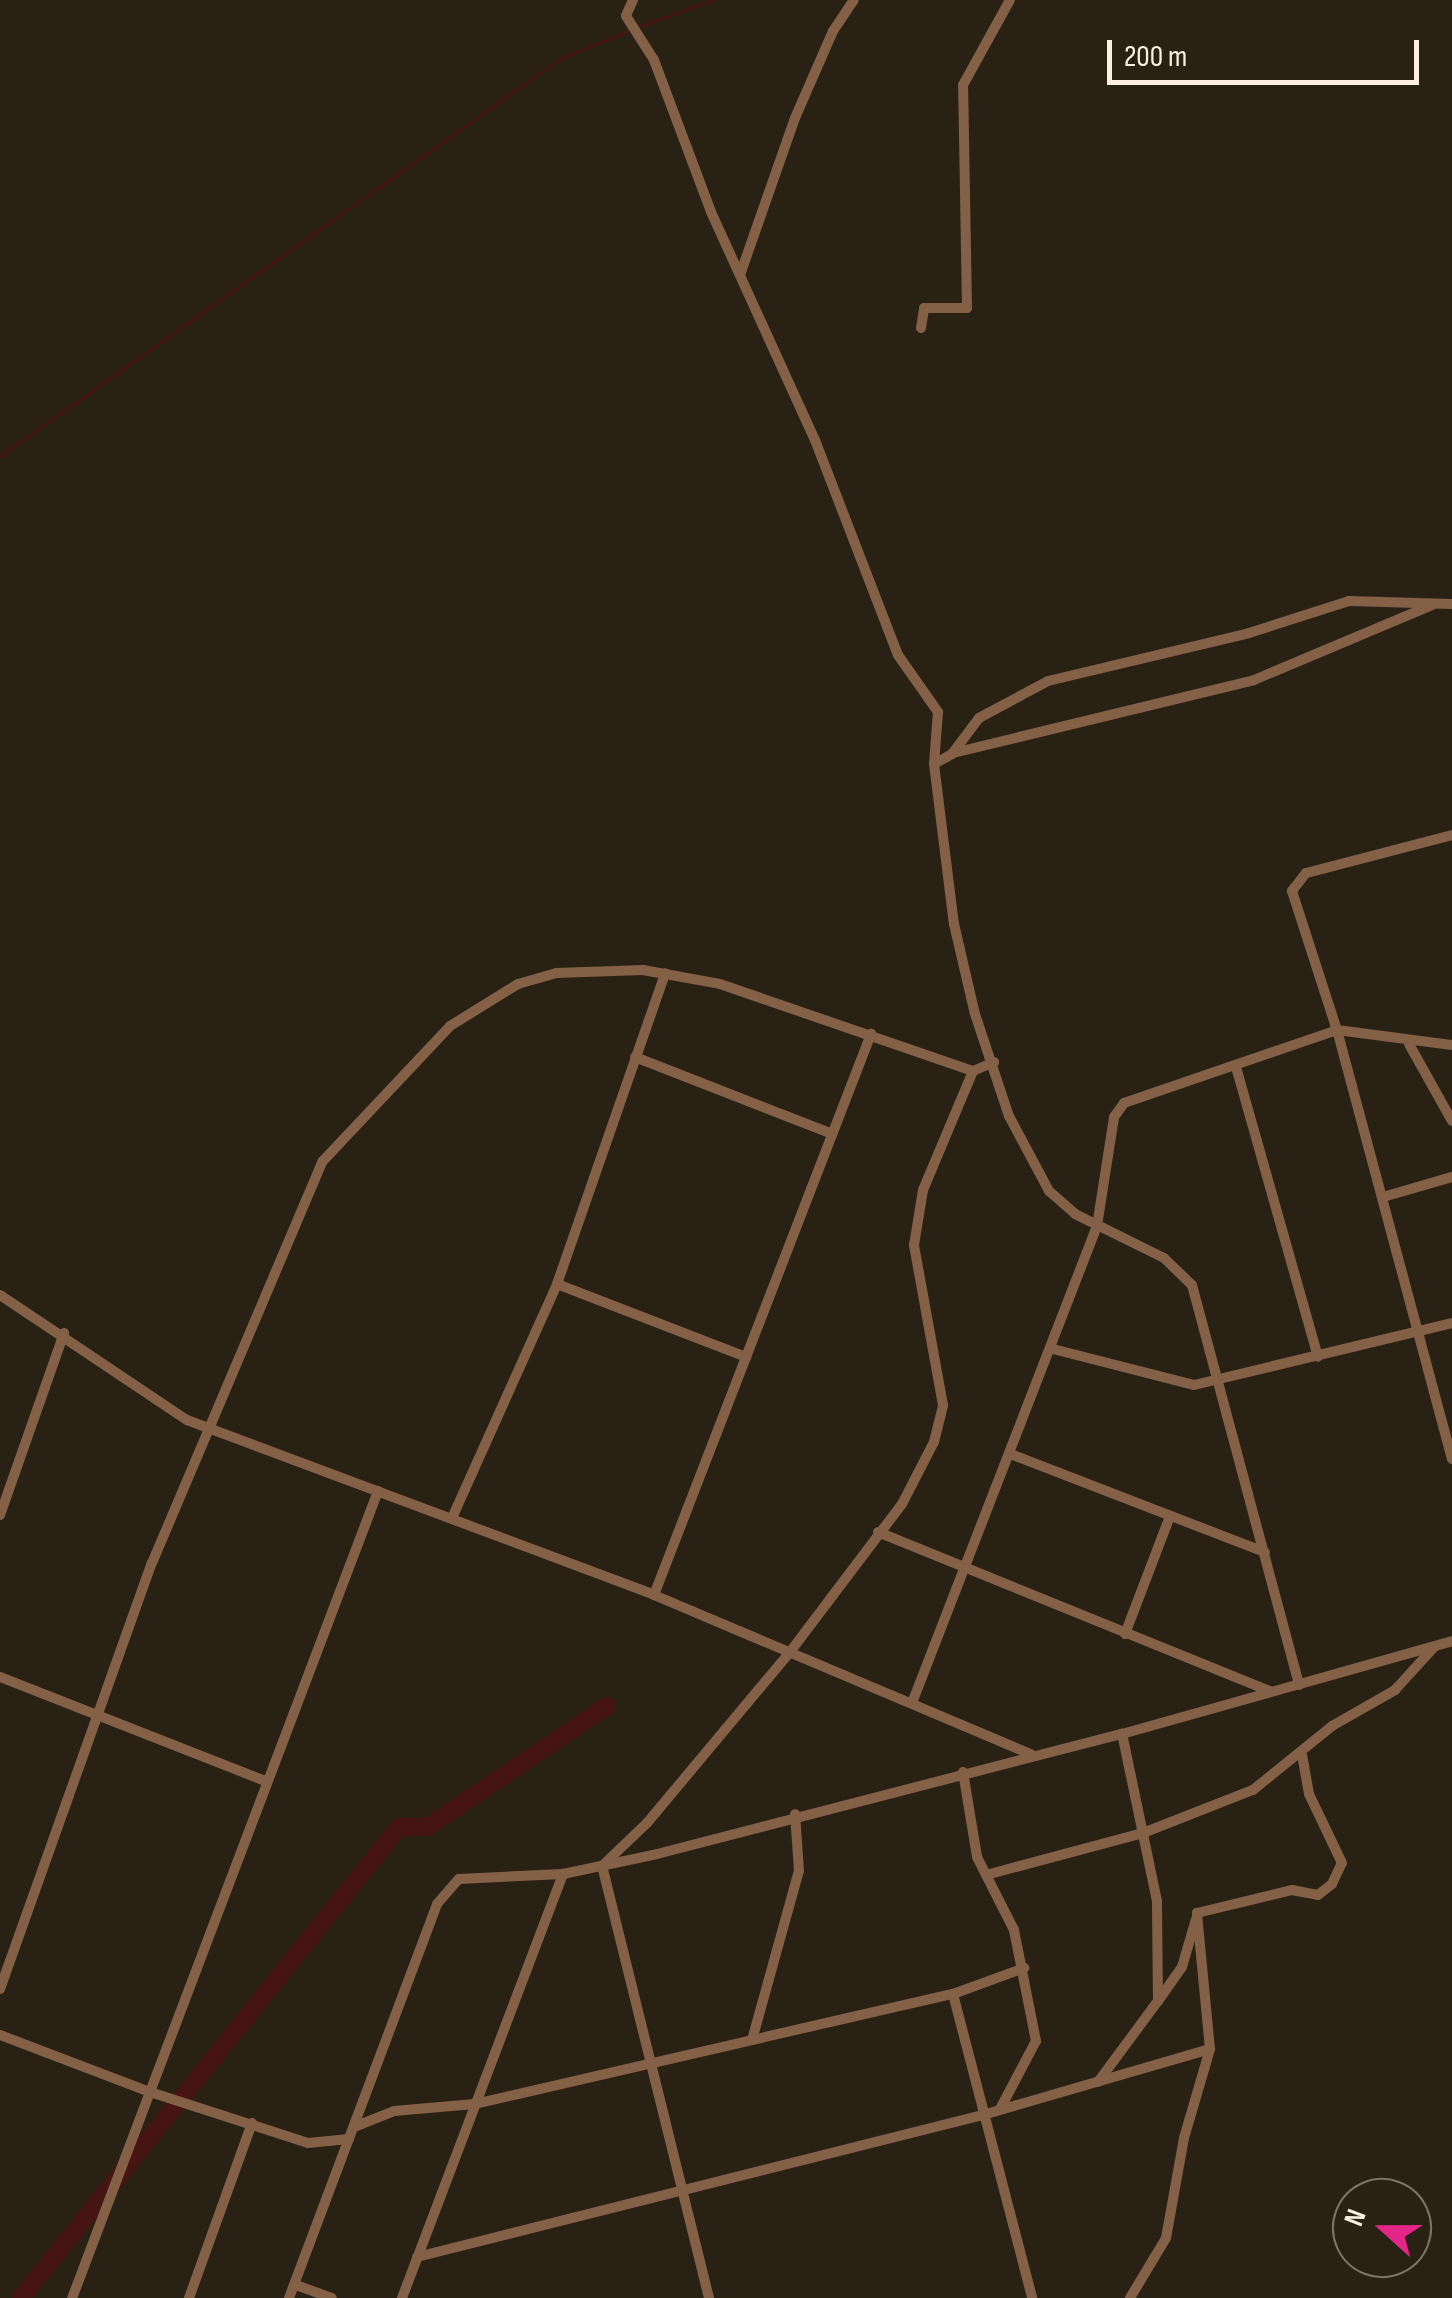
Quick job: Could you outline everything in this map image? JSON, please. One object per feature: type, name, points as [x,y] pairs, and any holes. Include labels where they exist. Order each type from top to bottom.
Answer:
[{"type":"street","points":[[633,0],[626,16],[654,60],[740,276],[815,440],[898,656],[938,712],[934,764],[954,924],[975,1014],[1028,1157],[1049,1190],[1097,1226],[1164,1258],[1186,1277],[1220,1381],[1299,1685]]},
{"type":"street","points":[[740,276],[794,118],[833,31],[854,0]]},
{"type":"street","points":[[921,328],[924,308],[967,308],[963,85],[1010,0]]},
{"type":"street","points":[[952,754],[979,718],[1048,681],[1249,633],[1349,601],[1452,604]]},
{"type":"street","points":[[934,764],[952,754],[1254,680],[1437,603]]},
{"type":"street","points":[[1451,1451],[1337,1030],[1293,886],[1306,873],[1452,836]]},
{"type":"street","points":[[0,1989],[152,1562],[322,1162],[387,1088],[450,1026],[518,984],[556,973],[665,974],[720,984],[973,1071],[994,1062]]},
{"type":"street","points":[[452,1518],[557,1284],[665,974]]},
{"type":"street","points":[[912,1703],[1012,1456],[1097,1226],[1114,1117],[1124,1103],[1337,1030],[1409,1044],[1452,1046]]},
{"type":"street","points":[[654,1595],[871,1034]]},
{"type":"street","points":[[1409,1044],[1452,1120]]},
{"type":"street","points":[[635,1057],[832,1134]]},
{"type":"street","points":[[1236,1066],[1318,1357]]},
{"type":"street","points":[[602,1866],[647,1823],[790,1652],[902,1504],[934,1442],[943,1405],[914,1245],[923,1190],[973,1071]]},
{"type":"street","points":[[1383,1197],[1452,1177]]},
{"type":"street","points":[[557,1284],[746,1357]]},
{"type":"street","points":[[0,1295],[210,1430],[654,1595],[1032,1754]]},
{"type":"street","points":[[1053,1348],[1164,1382],[1220,1381],[1452,1323]]},
{"type":"street","points":[[0,1516],[64,1334]]},
{"type":"street","points":[[1012,1456],[1264,1552]]},
{"type":"street","points":[[72,2298],[378,1491]]},
{"type":"street","points":[[1125,1634],[1170,1516]]},
{"type":"street","points":[[878,1532],[966,1571],[1270,1691]]},
{"type":"street","points":[[289,2298],[445,1890],[460,1880],[562,1874],[602,1866],[1122,1734],[1452,1641]]},
{"type":"street","points":[[986,1874],[1143,1833],[1253,1790],[1302,1756],[1332,1726],[1394,1690],[1435,1646]]},
{"type":"street","points":[[0,1677],[186,1745],[265,1782]]},
{"type":"street","points":[[1122,1734],[1157,1901],[1158,2001]]},
{"type":"street","points":[[1198,1913],[1292,1890],[1318,1895],[1332,1884],[1342,1864],[1309,1794],[1302,1756]]},
{"type":"street","points":[[963,1772],[986,1874],[998,1892],[1024,1968],[1036,2042],[999,2110]]},
{"type":"street","points":[[752,2040],[800,1871],[795,1814]]},
{"type":"street","points":[[602,1866],[709,2298]]},
{"type":"street","points":[[402,2298],[562,1874]]},
{"type":"street","points":[[1098,2082],[1182,1967],[1198,1913]]},
{"type":"street","points":[[1130,2298],[1166,2238],[1184,2138],[1210,2049],[1198,1913]]},
{"type":"street","points":[[354,2127],[394,2111],[474,2104],[953,1994],[1024,1968]]},
{"type":"street","points":[[953,1994],[1032,2298]]},
{"type":"street","points":[[0,2035],[150,2092],[308,2143],[349,2139]]},
{"type":"street","points":[[418,2257],[982,2115],[1210,2049]]},
{"type":"street","points":[[189,2298],[252,2123]]},
{"type":"street","points":[[296,2285],[332,2298]]},
{"type":"waterway","points":[[638,27],[712,0]]},
{"type":"waterway","points":[[0,456],[561,58],[631,30]]},
{"type":"waterway","points":[[21,2298],[399,1827],[427,1827],[607,1706]]}]
